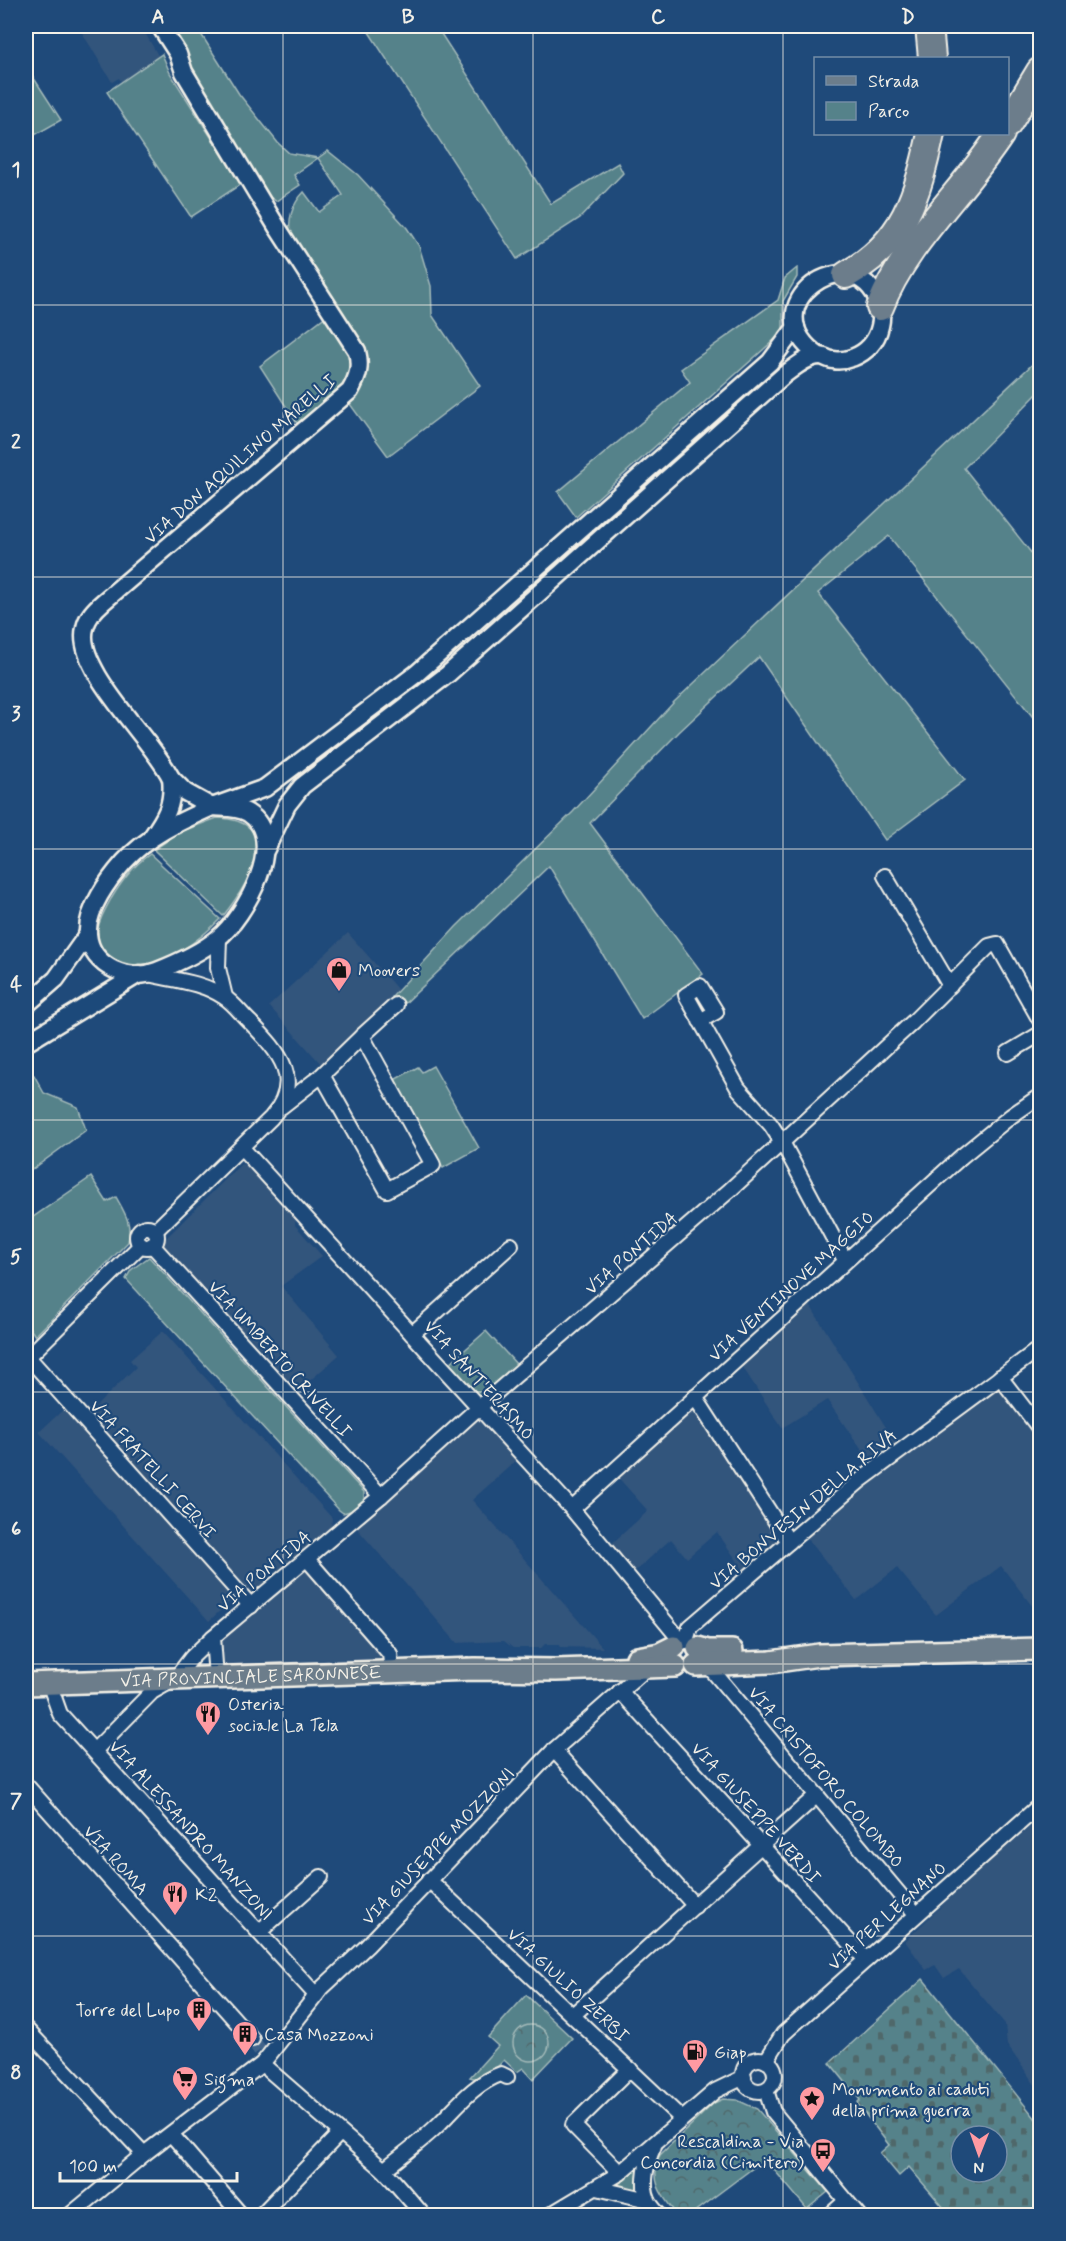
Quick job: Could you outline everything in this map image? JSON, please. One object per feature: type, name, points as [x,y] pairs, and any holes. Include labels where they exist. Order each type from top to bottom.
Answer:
[{"type":"highway","points":[[929,26],[932,57]]},
{"type":"highway","points":[[1009,121],[1041,71]]},
{"type":"highway","points":[[846,275],[869,262],[896,235],[913,200],[931,135]]},
{"type":"highway","points":[[880,307],[898,268],[966,183],[1000,135]]},
{"type":"main road","name":"VIA PROVINCIALE SARONNESE","points":[[475,1669],[541,1662],[641,1658],[660,1654],[708,1651],[780,1651],[819,1655],[1041,1649]]},
{"type":"main road","name":"VIA PROVINCIALE SARONNESE","points":[[26,1684],[475,1669],[647,1667],[688,1653]]},
{"type":"street","name":"VIA DON AQUILINO MARELLI","points":[[160,26],[178,54],[184,72],[277,227],[357,351],[359,361],[359,372],[350,391],[90,616],[84,629],[84,642],[91,665],[171,778],[185,792],[212,807]]},
{"type":"street","points":[[26,1043],[144,974],[176,963],[220,936],[254,888],[266,849],[287,805],[302,786],[448,674],[784,375],[801,363],[819,356],[840,360],[860,354],[871,345],[878,333],[880,307],[868,286],[846,275],[825,277],[807,287],[797,306],[796,327],[801,339],[819,356]]},
{"type":"street","points":[[144,844],[212,807],[265,788],[416,674],[770,362],[796,327]]},
{"type":"street","points":[[26,1005],[56,979],[88,934],[96,904],[124,862],[144,844],[170,809],[173,798],[171,778]]},
{"type":"street","points":[[212,807],[248,813],[256,820],[264,833],[266,849]]},
{"type":"street","points":[[885,876],[950,986]]},
{"type":"street","points":[[88,934],[94,951],[106,965],[121,974],[144,974],[198,984],[225,997],[279,1055],[285,1068],[288,1085],[281,1107]]},
{"type":"street","points":[[220,936],[218,968],[225,997]]},
{"type":"street","name":"VIA PONTIDA","points":[[175,1679],[192,1657],[213,1637],[381,1497],[478,1408],[782,1142],[950,986],[989,946],[997,944],[1041,1020]]},
{"type":"street","points":[[27,1358],[149,1240],[281,1107],[322,1075],[396,1005]]},
{"type":"street","points":[[700,1021],[738,1088],[771,1125],[782,1142],[845,1260]]},
{"type":"street","points":[[1008,1053],[1041,1034]]},
{"type":"street","points":[[322,1075],[387,1190],[433,1164],[362,1036]]},
{"type":"street","name":"VIA VENTINOVE MAGGIO","points":[[572,1509],[987,1134],[1041,1096]]},
{"type":"street","name":"VIA SANT'ERASMO","points":[[242,1148],[572,1509],[688,1653]]},
{"type":"street","name":"VIA UMBERTO CRIVELLI","points":[[149,1240],[381,1497]]},
{"type":"street","points":[[412,1334],[511,1245]]},
{"type":"street","name":"VIA BONVESIN DELLA RIVA","points":[[688,1653],[690,1627],[861,1480],[1041,1348]]},
{"type":"street","name":"VIA FRATELLI CERVI","points":[[27,1358],[251,1606]]},
{"type":"street","points":[[1000,1377],[1041,1429]]},
{"type":"street","points":[[695,1397],[789,1542]]},
{"type":"street","points":[[307,1559],[390,1654],[392,1672]]},
{"type":"street","name":"VIA PONTIDA","points":[[213,1637],[216,1678]]},
{"type":"street","name":"VIA CRISTOFORO COLOMBO","points":[[688,1653],[818,1795],[916,1914]]},
{"type":"street","name":"VIA GIUSEPPE MOZZONI","points":[[72,2214],[144,2154],[264,2062],[316,1995],[367,1946],[554,1750],[647,1667]]},
{"type":"street","points":[[95,1750],[152,1692],[175,1679]]},
{"type":"street","name":"VIA ALESSANDRO MANZONI","points":[[49,1683],[60,1714],[316,1995]]},
{"type":"street","name":"VIA GIUSEPPE VERDI","points":[[620,1691],[866,1960]]},
{"type":"street","points":[[554,1750],[695,1906]]},
{"type":"street","name":"VIA ROMA","points":[[29,1790],[252,2039]]},
{"type":"street","points":[[573,2015],[818,1795]]},
{"type":"street","name":"VIA PER LEGNANO","points":[[766,2061],[783,2034],[1041,1805]]},
{"type":"street","points":[[259,1932],[321,1877]]},
{"type":"street","name":"VIA GIULIO ZERBI","points":[[429,1880],[681,2118]]},
{"type":"street","points":[[26,2029],[144,2154]]},
{"type":"street","points":[[548,2216],[620,2173],[715,2091],[744,2077],[749,2063],[758,2059],[772,2066],[775,2076],[766,2090]]},
{"type":"street","points":[[264,2062],[340,2133],[384,2170],[424,2216]]},
{"type":"street","points":[[620,2173],[573,2125],[630,2069]]},
{"type":"street","points":[[384,2170],[438,2125],[470,2092],[496,2076],[501,2074],[507,2077]]},
{"type":"street","points":[[744,2077],[752,2089],[766,2090]]},
{"type":"street","points":[[766,2090],[773,2112],[859,2216]]},
{"type":"street","points":[[260,2216],[340,2133]]},
{"type":"street","points":[[172,2134],[243,2216]]},
{"type":"street","points":[[654,2145],[647,2166],[648,2200],[660,2216]]},
{"type":"street","points":[[597,2188],[648,2200]]},
{"type":"street","points":[[829,2216],[846,2201]]},
{"type":"shaded area","points":[[78,26],[141,26],[159,57],[122,83],[119,78],[112,82]]},
{"type":"shaded area","points":[[348,933],[398,990],[322,1065],[269,1006]]},
{"type":"shaded area","points":[[241,1164],[249,1165],[296,1217],[295,1225],[322,1256],[281,1286],[339,1355],[298,1391],[245,1332],[240,1334],[163,1247],[164,1240]]},
{"type":"shaded area","points":[[808,1302],[902,1453],[1001,1379],[1040,1433],[1040,1616],[1001,1566],[936,1615],[897,1568],[856,1600],[805,1535],[877,1472],[827,1400],[782,1428],[740,1363]]},
{"type":"shaded area","points":[[163,1331],[332,1518],[331,1527],[281,1571],[274,1570],[265,1579],[265,1586],[254,1594],[248,1594],[89,1413],[136,1367],[130,1360]]},
{"type":"shaded area","points":[[694,1402],[785,1541],[747,1575],[717,1532],[687,1558],[671,1539],[632,1574],[609,1546],[648,1511],[615,1474]]},
{"type":"shaded area","points":[[65,1408],[233,1599],[209,1621],[39,1432]]},
{"type":"shaded area","points":[[478,1413],[519,1458],[472,1500],[603,1648],[560,1647],[558,1644],[545,1644],[541,1648],[513,1648],[504,1641],[457,1643],[354,1525]]},
{"type":"shaded area","points":[[307,1564],[388,1661],[219,1666],[216,1635]]},
{"type":"shaded area","points":[[1040,1819],[1040,2092],[1007,2045],[1005,2024],[959,1969],[944,1978],[935,1965],[926,1970],[905,1941],[978,1871]]},
{"type":"green space","points":[[188,26],[196,26],[239,94],[278,143],[289,153],[318,158],[294,175],[300,185],[276,201],[261,191],[175,36]]},
{"type":"green space","points":[[365,26],[436,26],[551,204],[618,163],[623,173],[580,218],[517,259]]},
{"type":"green space","points":[[162,54],[170,73],[241,184],[191,217],[107,92]]},
{"type":"green space","points":[[26,66],[61,120],[26,140]]},
{"type":"green space","points":[[328,151],[358,175],[407,228],[419,246],[431,286],[432,315],[480,386],[388,456],[339,389],[298,425],[260,366],[335,309],[291,237],[290,231],[290,219],[294,207],[304,192],[319,212],[343,195],[318,158]]},
{"type":"green space","points":[[797,268],[797,277],[783,301],[783,332],[576,517],[558,492],[690,382],[681,369],[778,300],[785,278]]},
{"type":"green space","points":[[1040,357],[1040,391],[964,468],[1040,564],[1040,726],[889,536],[818,593],[965,780],[885,840],[759,657],[679,732],[590,823],[703,974],[642,1019],[549,866],[400,1008],[392,997],[456,927],[573,812],[674,702]]},
{"type":"green space","points":[[217,818],[239,822],[251,830],[256,842],[256,856],[250,872],[223,916],[154,850],[180,832]]},
{"type":"green space","points":[[150,854],[220,919],[193,943],[172,956],[149,965],[122,966],[108,958],[103,952],[98,937],[99,924],[103,913],[124,880]]},
{"type":"green space","points":[[433,1066],[479,1148],[443,1168],[394,1080],[418,1067],[422,1072]]},
{"type":"green space","points":[[34,1075],[44,1093],[78,1107],[86,1130],[26,1174],[26,1080]]},
{"type":"green space","points":[[91,1177],[107,1202],[116,1197],[128,1224],[128,1242],[35,1336],[26,1322],[26,1222]]},
{"type":"green space","points":[[149,1257],[364,1492],[364,1502],[354,1510],[343,1513],[339,1510],[126,1279],[131,1270]]},
{"type":"green space","points":[[486,1331],[517,1365],[482,1395],[477,1395],[449,1364]]},
{"type":"green space","points":[[923,1979],[1040,2124],[1040,2215],[950,2215],[909,2167],[899,2176],[880,2153],[889,2145],[857,2103],[860,2100],[830,2063]]},
{"type":"green space","points":[[526,1995],[572,2038],[533,2079],[523,2068],[517,2072],[504,2060],[484,2081],[470,2077],[498,2046],[488,2037]]},
{"type":"green space","points":[[531,2025],[544,2030],[549,2043],[544,2056],[531,2061],[518,2056],[513,2043],[518,2030]]},
{"type":"green space","points":[[723,2099],[737,2100],[757,2109],[828,2192],[807,2209],[765,2159],[690,2215],[677,2215],[666,2201],[656,2180],[660,2155],[714,2103]]},
{"type":"green space","points":[[638,2166],[642,2195],[613,2186],[612,2183]]},
{"type":"tunnel","points":[[252,2039],[266,2059]]},
{"type":"place","name":"Moovers","points":[[339,993]]},
{"type":"place","name":"Osteria sociale La Tela","points":[[208,1737]]},
{"type":"place","name":"K2","points":[[175,1917]]},
{"type":"place","name":"Torre del Lupo","points":[[199,2033]]},
{"type":"place","name":"Casa Mozzoni","points":[[245,2057]]},
{"type":"place","name":"Giap","points":[[695,2075]]},
{"type":"place","name":"Sigma","points":[[185,2102]]},
{"type":"place","name":"Monumento ai caduti della prima guerra","points":[[812,2122]]},
{"type":"place","name":"Rescaldina - Via Concordia (Cimitero)","points":[[823,2174]]}]
